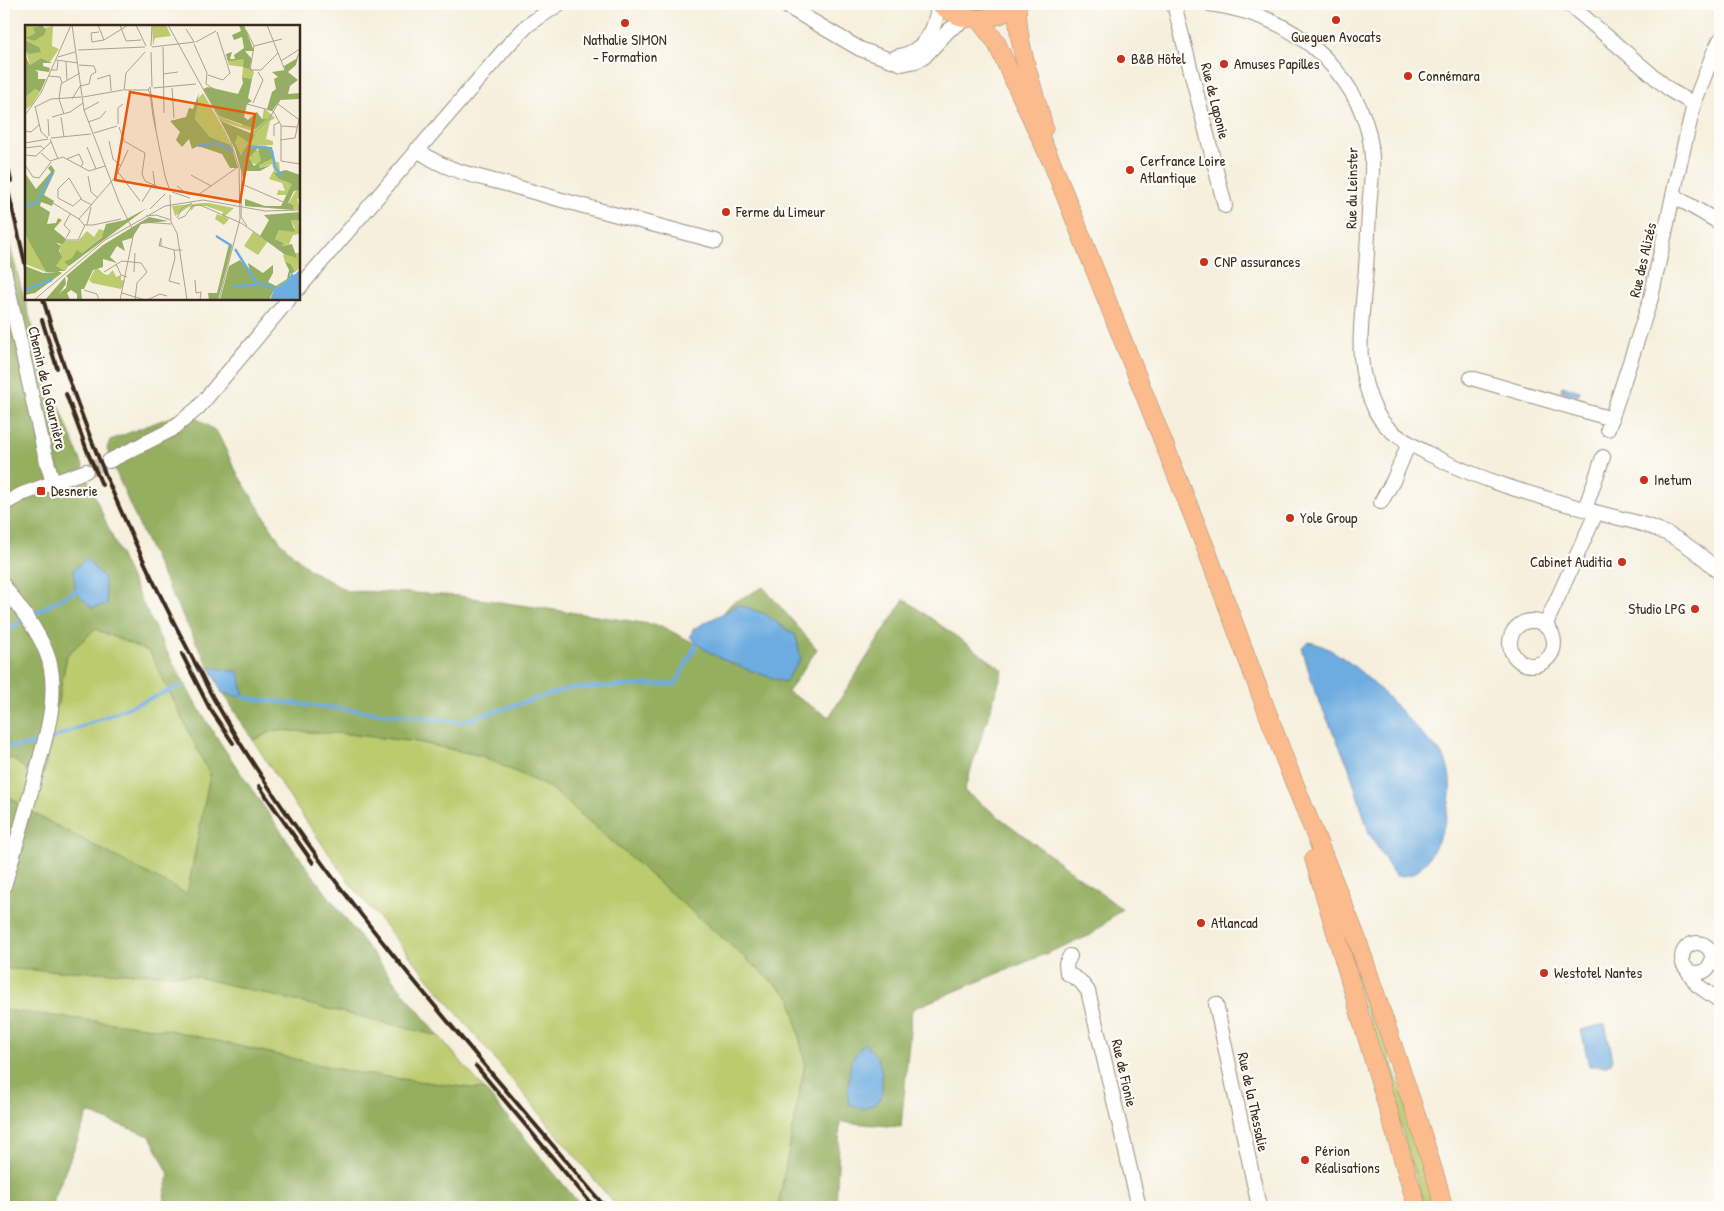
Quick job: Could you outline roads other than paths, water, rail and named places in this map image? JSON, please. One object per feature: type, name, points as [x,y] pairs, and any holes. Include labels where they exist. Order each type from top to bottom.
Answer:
[{"type":"main road","points":[[939,4],[953,13],[972,19],[996,16],[1016,4]]},
{"type":"main road","points":[[1016,4],[1022,54],[1053,165]]},
{"type":"main road","points":[[972,19],[996,42],[1053,165],[1208,554],[1287,764],[1356,936],[1438,1185],[1443,1207]]},
{"type":"main road","points":[[1287,764],[1302,821],[1417,1207]]},
{"type":"street","points":[[300,287],[417,149],[522,31],[549,9],[559,4]]},
{"type":"street","points":[[783,4],[841,39],[882,58],[902,64],[916,61],[930,52],[949,30],[972,19]]},
{"type":"street","points":[[882,58],[906,55],[918,48],[936,23],[939,4]]},
{"type":"street","name":"Rue de Laponie","points":[[1174,4],[1225,206]]},
{"type":"street","name":"Rue du Leinster","points":[[1210,4],[1246,11],[1279,25],[1300,37],[1335,69],[1350,88],[1360,107],[1369,137],[1372,157],[1360,356],[1366,387],[1376,412],[1383,423],[1392,433],[1448,464],[1493,482],[1591,511],[1636,521],[1660,530],[1686,544],[1710,563],[1720,574]]},
{"type":"street","points":[[1569,4],[1671,91],[1694,104]]},
{"type":"street","name":"Rue des Alizés","points":[[1471,378],[1610,424],[1652,298],[1694,104],[1720,40]]},
{"type":"street","points":[[417,149],[428,158],[457,170],[587,208],[716,240]]},
{"type":"street","points":[[1674,196],[1720,223]]},
{"type":"street","name":"Chemin de la Gournière","points":[[4,270],[53,484]]},
{"type":"street","points":[[109,461],[171,430],[198,408],[288,300]]},
{"type":"street","points":[[1381,502],[1393,481],[1409,443]]},
{"type":"street","points":[[1545,626],[1591,511],[1603,457]]},
{"type":"street","points":[[4,504],[22,494],[86,471]]},
{"type":"street","points":[[4,586],[27,618],[44,647],[49,660],[53,688],[52,706],[42,751],[4,886]]},
{"type":"street","points":[[1688,971],[1698,974],[1707,970],[1712,962],[1711,951],[1704,944],[1693,943],[1684,949],[1681,959],[1682,964],[1697,985],[1715,997]]},
{"type":"street","name":"Rue de Fionie","points":[[1070,956],[1066,964],[1067,973],[1080,982],[1088,991],[1139,1207]]},
{"type":"street","points":[[1707,970],[1715,997]]},
{"type":"street","name":"Rue de la Thessalie","points":[[1216,1004],[1259,1207]]},
{"type":"water","points":[[1562,386],[1580,391],[1578,396],[1561,391]]},
{"type":"water","points":[[86,558],[104,578],[107,604],[92,608],[75,591],[74,570]]},
{"type":"water","points":[[739,605],[765,614],[796,636],[801,658],[785,682],[721,659],[690,637],[693,629]]},
{"type":"water","points":[[1308,642],[1322,646],[1337,654],[1368,678],[1443,756],[1448,768],[1450,783],[1447,815],[1442,831],[1428,859],[1414,873],[1405,876],[1395,876],[1369,833],[1348,765],[1315,692],[1302,648]]},
{"type":"water","points":[[210,667],[239,672],[244,698],[222,693]]},
{"type":"water","points":[[1605,1024],[1613,1059],[1606,1066],[1589,1066],[1581,1030]]},
{"type":"water","points":[[864,1043],[878,1058],[882,1073],[882,1095],[875,1104],[862,1109],[848,1103],[848,1091],[851,1060]]},
{"type":"waterway","points":[[34,614],[75,591]]},
{"type":"waterway","points":[[4,634],[21,621]]},
{"type":"waterway","points":[[240,695],[244,698],[461,722],[570,688],[676,684],[696,645]]},
{"type":"waterway","points":[[51,739],[181,686]]},
{"type":"waterway","points":[[4,746],[20,747],[37,743]]},
{"type":"tunnel","points":[[86,471],[109,461]]},
{"type":"railway","points":[[4,150],[11,181]]},
{"type":"railway","points":[[4,173],[25,263]]},
{"type":"railway","points":[[43,300],[91,439],[129,530],[172,619],[234,734],[303,836],[385,945],[605,1207]]},
{"type":"railway","points":[[42,320],[57,368]]},
{"type":"railway","points":[[66,394],[102,485]]},
{"type":"railway","points":[[182,654],[210,709],[233,743]]},
{"type":"railway","points":[[259,786],[313,863]]},
{"type":"railway","points":[[476,1066],[594,1207]]},
{"type":"place","name":"Gueguen Avocats","points":[[1336,20]]},
{"type":"place","name":"Nathalie SIMON - Formation","points":[[625,23]]},
{"type":"place","name":"B&B Hôtel","points":[[1121,59]]},
{"type":"place","name":"Amuses Papilles","points":[[1224,64]]},
{"type":"place","name":"Connémara","points":[[1408,76]]},
{"type":"place","name":"Cerfrance Loire Atlantique","points":[[1130,170]]},
{"type":"place","name":"Ferme du Limeur","points":[[726,212]]},
{"type":"place","name":"CNP assurances","points":[[1204,262]]},
{"type":"place","name":"Inetum","points":[[1644,480]]},
{"type":"place","name":"Desnerie","points":[[41,491]]},
{"type":"place","name":"Yole Group","points":[[1290,518]]},
{"type":"place","name":"Cabinet Auditia","points":[[1622,562]]},
{"type":"place","name":"Studio LPG","points":[[1695,609]]},
{"type":"place","name":"Atlancad","points":[[1201,923]]},
{"type":"place","name":"Westotel Nantes","points":[[1544,973]]},
{"type":"place","name":"Périon Réalisations","points":[[1305,1160]]}]
